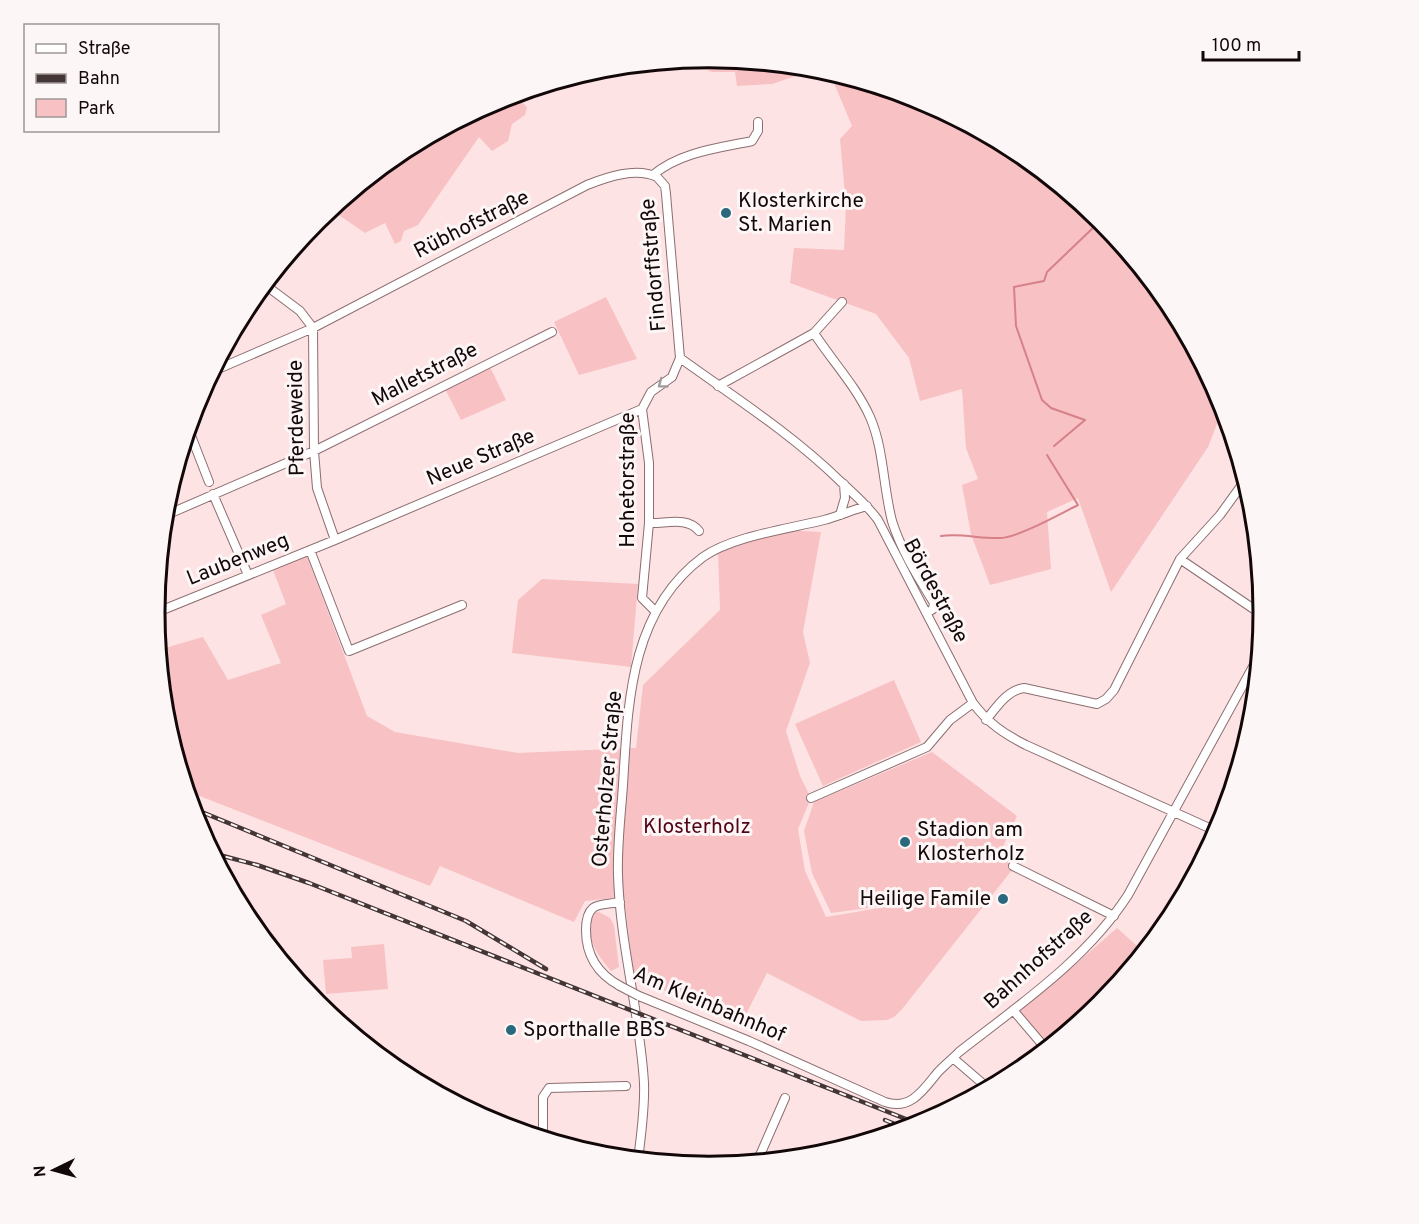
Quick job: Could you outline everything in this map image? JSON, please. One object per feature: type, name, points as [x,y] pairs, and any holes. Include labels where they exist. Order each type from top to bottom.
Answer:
[{"type":"street","points":[[653,175],[662,167],[677,160],[752,141],[758,131],[758,122]]},
{"type":"street","name":"Rübhofstraße","points":[[223,367],[313,328],[588,185],[607,177],[653,175]]},
{"type":"street","name":"Findorffstraße","points":[[653,175],[662,180],[666,194],[680,358]]},
{"type":"street","points":[[272,290],[300,311],[313,328]]},
{"type":"street","points":[[718,386],[814,333],[842,302]]},
{"type":"street","name":"Pferdeweide","points":[[313,328],[314,451],[317,488],[335,540]]},
{"type":"street","name":"Malletstraße","points":[[174,511],[314,451],[552,332]]},
{"type":"street","points":[[814,333],[854,387],[870,418],[877,441],[893,522],[903,548],[934,603],[933,609],[927,613]]},
{"type":"street","name":"Bördestraße","points":[[680,358],[785,434],[867,506],[878,520],[973,703],[986,720],[1005,735],[1209,828]]},
{"type":"street","name":"Hohetorstraße","points":[[655,611],[642,598],[649,523],[649,463],[642,409],[651,392],[672,377],[680,358]]},
{"type":"street","name":"Neue Straße","points":[[335,540],[642,409]]},
{"type":"street","points":[[193,441],[209,482]]},
{"type":"street","points":[[840,515],[845,498],[844,484]]},
{"type":"street","points":[[986,720],[1017,689],[1024,688],[1097,704],[1106,699],[1114,690],[1180,559],[1220,514],[1239,488]]},
{"type":"street","points":[[213,494],[248,575]]},
{"type":"street","name":"Osterholzer Straße","points":[[639,1152],[644,1083],[618,874],[628,708],[643,640],[655,611],[672,587],[712,552],[741,540],[867,506]]},
{"type":"street","points":[[649,523],[662,524],[672,521],[694,525],[699,531]]},
{"type":"street","name":"Laubenweg","points":[[165,610],[335,540]]},
{"type":"street","points":[[310,549],[349,651],[462,605]]},
{"type":"street","points":[[1180,559],[1254,609]]},
{"type":"street","name":"Bahnhofstraße","points":[[895,1105],[903,1104],[918,1096],[952,1058],[1090,945],[1114,916],[1128,895],[1250,671]]},
{"type":"street","points":[[811,798],[927,747],[950,720],[973,703]]},
{"type":"street","points":[[1013,866],[1114,916]]},
{"type":"street","name":"Am Kleinbahnhof","points":[[620,902],[598,905],[591,909],[586,921],[588,953],[607,978],[639,996],[895,1105]]},
{"type":"street","points":[[1013,1010],[1042,1044]]},
{"type":"street","points":[[952,1058],[983,1084]]},
{"type":"street","points":[[543,1131],[543,1097],[549,1088],[626,1086]]},
{"type":"street","points":[[761,1154],[785,1098]]},
{"type":"green space","points":[[703,68],[745,69],[798,75],[772,84],[737,86],[735,72],[712,72]]},
{"type":"green space","points":[[834,82],[885,96],[918,109],[982,140],[1012,159],[1041,180],[1095,227],[1141,281],[1181,340],[1198,371],[1219,420],[1208,447],[1111,592],[1078,498],[1047,512],[1051,569],[990,585],[971,534],[962,485],[978,479],[966,448],[962,389],[920,401],[909,358],[876,314],[790,283],[794,248],[844,250],[846,206],[840,139],[852,126]]},
{"type":"green space","points":[[521,101],[527,107],[525,115],[512,124],[508,141],[492,151],[479,137],[418,225],[404,231],[401,241],[395,244],[385,223],[365,233],[338,214],[378,180],[437,140],[469,124]]},
{"type":"green space","points":[[606,297],[637,359],[579,375],[554,322]]},
{"type":"green space","points":[[490,367],[506,400],[461,420],[445,389]]},
{"type":"green space","name":"Klosterholz","points":[[785,530],[821,532],[803,632],[810,663],[786,731],[800,776],[811,798],[798,829],[805,871],[826,917],[927,900],[831,913],[812,873],[804,831],[814,802],[932,752],[1017,816],[1000,853],[1016,865],[894,1017],[887,1020],[861,1021],[767,973],[742,1022],[634,978],[624,897],[585,901],[574,922],[440,866],[430,886],[197,795],[175,718],[166,648],[203,637],[228,680],[281,663],[261,615],[286,604],[273,570],[307,556],[367,716],[395,732],[518,753],[636,748],[643,685],[720,610],[718,553]]},
{"type":"green space","points":[[542,579],[638,584],[631,667],[512,653],[518,600]]},
{"type":"green space","points":[[894,680],[921,742],[823,786],[795,724]]},
{"type":"green space","points":[[599,912],[610,918],[614,925],[619,967],[611,971],[596,951],[591,937],[593,913]]},
{"type":"green space","points":[[1117,928],[1138,947],[1095,997],[1044,1042],[1016,1010],[1069,970]]},
{"type":"green space","points":[[384,944],[388,989],[326,994],[323,960],[352,958],[351,947]]},
{"type":"waterway","points":[[1054,446],[1085,420],[1051,408],[1042,400],[1016,326],[1014,287],[1044,281],[1047,272],[1094,227]]},
{"type":"waterway","points":[[941,536],[1009,537],[1078,505],[1047,455]]},
{"type":"railway","points":[[203,813],[466,921],[546,969]]},
{"type":"railway","points":[[223,856],[309,883],[907,1119]]},
{"type":"railway","points":[[885,1120],[895,1124]]},
{"type":"place","name":"Klosterkirche St. Marien","points":[[726,213]]},
{"type":"place","name":"Stadion am Klosterholz","points":[[905,842]]},
{"type":"place","name":"Heilige Famile","points":[[1003,899]]},
{"type":"place","name":"Sporthalle BBS","points":[[511,1030]]}]
